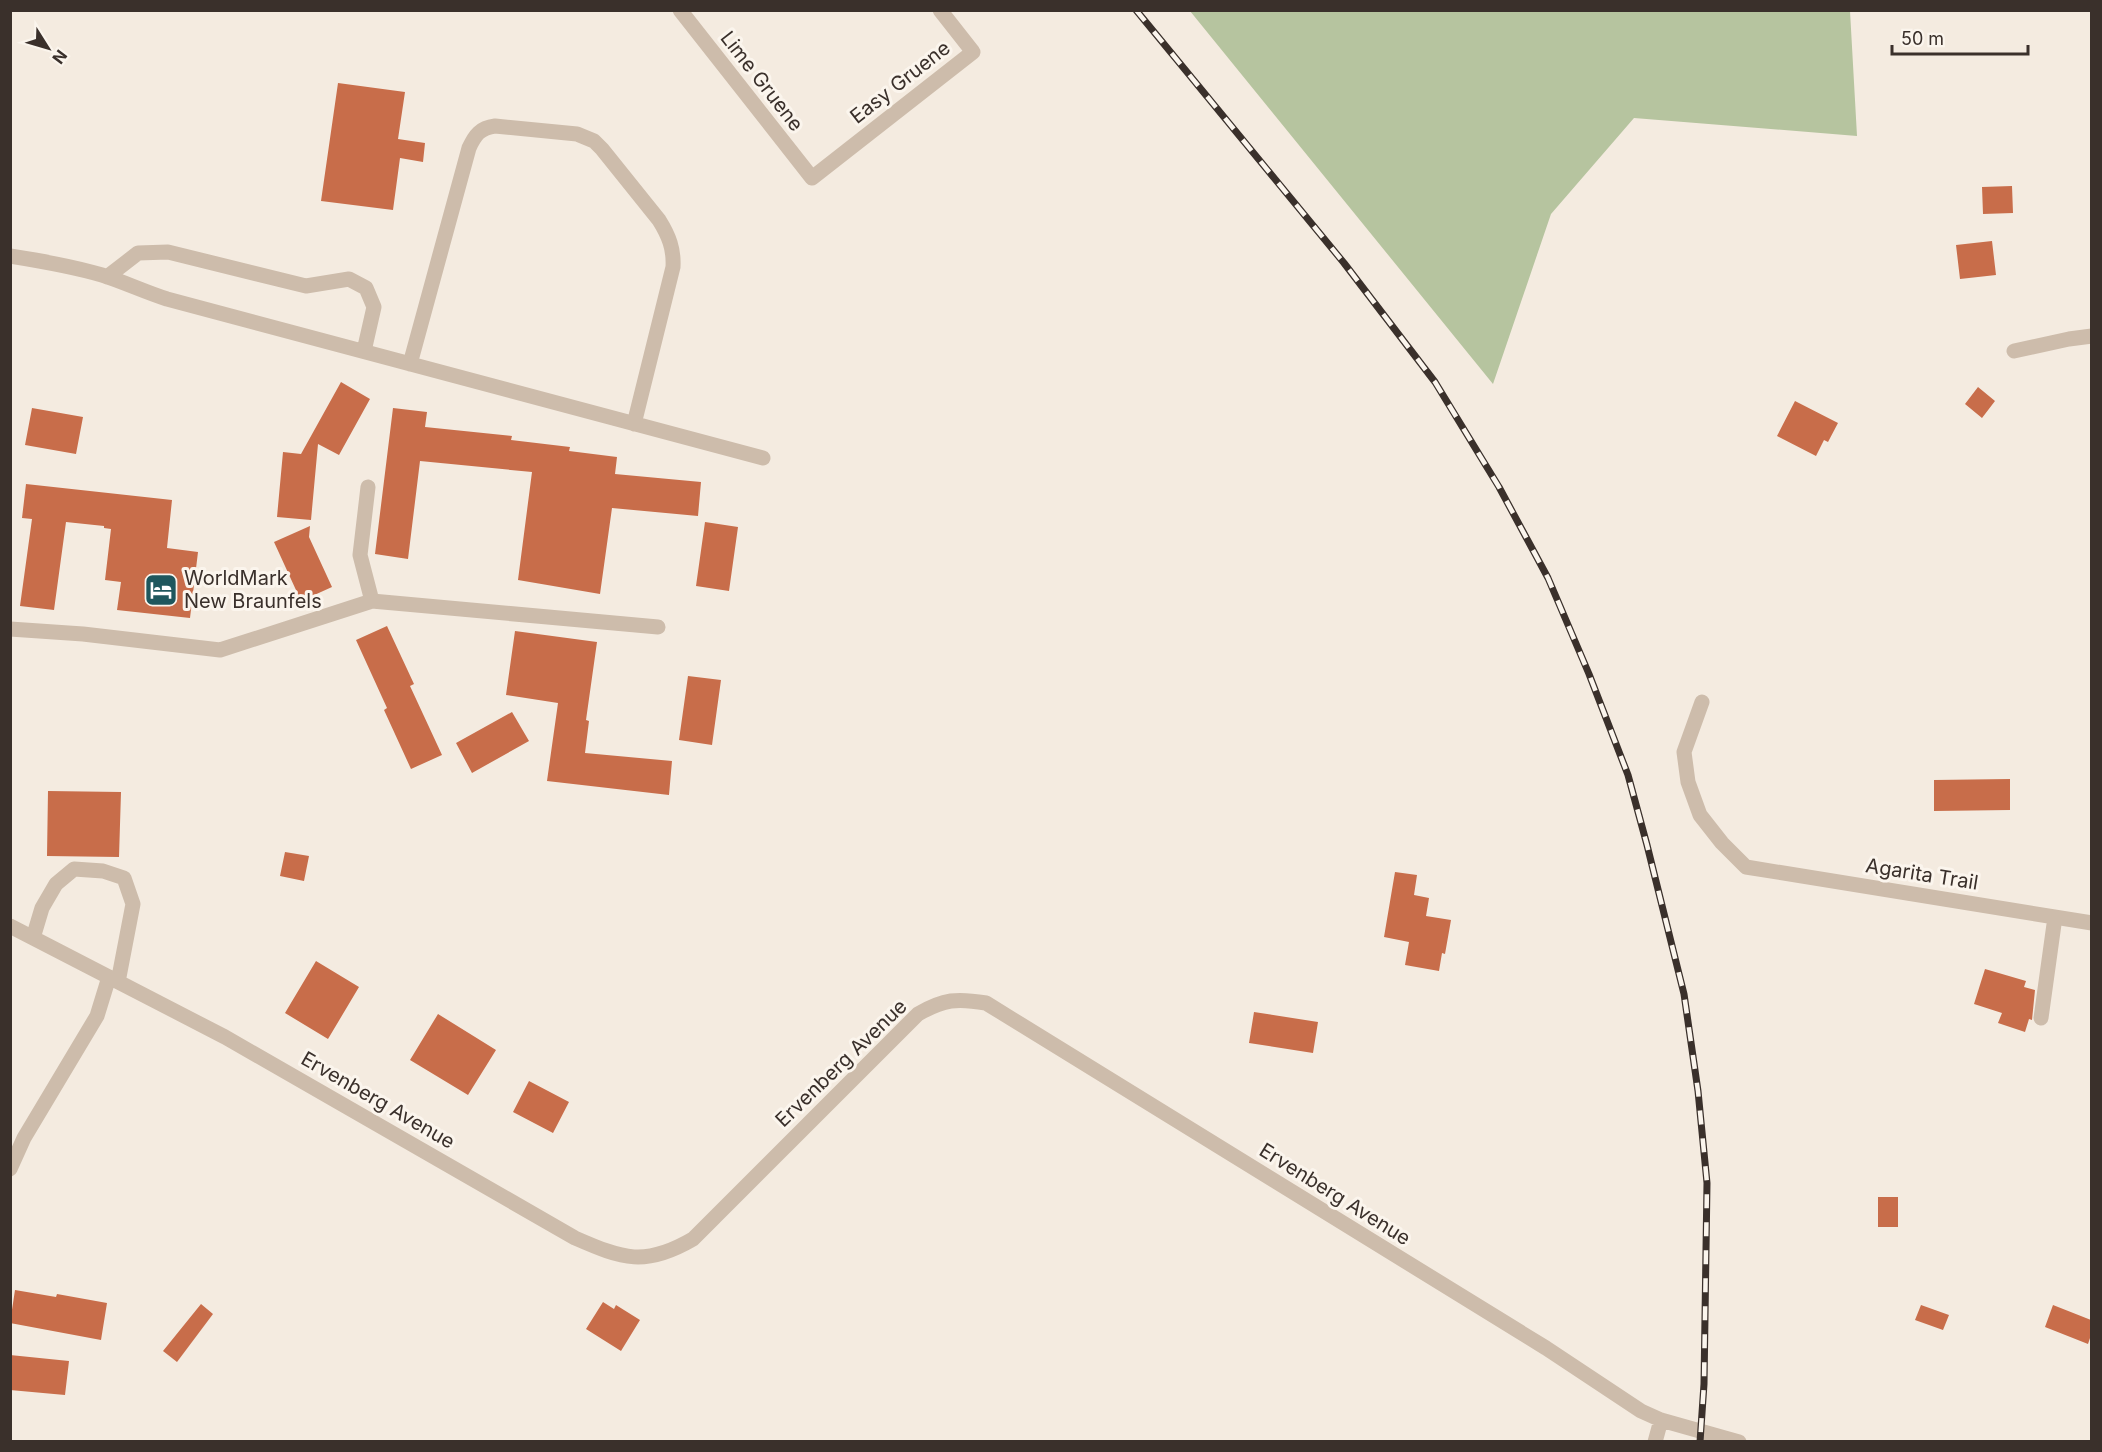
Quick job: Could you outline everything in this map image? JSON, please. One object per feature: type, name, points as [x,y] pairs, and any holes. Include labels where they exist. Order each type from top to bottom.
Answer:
[{"type":"street","name":"Lime Gruene","points":[[680,10],[812,178]]},
{"type":"street","name":"Easy Gruene","points":[[812,178],[973,52],[940,10]]},
{"type":"street","points":[[410,364],[469,148],[475,136],[486,127],[495,126],[577,134],[594,141],[616,166],[667,232],[674,254],[673,267],[634,424]]},
{"type":"street","points":[[106,277],[138,253],[168,252],[306,286],[349,279],[366,288],[374,307],[364,351]]},
{"type":"street","points":[[10,256],[73,268],[167,299],[763,458]]},
{"type":"street","points":[[2014,351],[2091,336]]},
{"type":"street","points":[[368,487],[360,555],[372,601]]},
{"type":"street","points":[[10,629],[83,634],[220,650],[372,601],[658,627]]},
{"type":"street","name":"Agarita Trail","points":[[1702,702],[1684,753],[1688,782],[1700,815],[1722,843],[1746,867],[2091,923]]},
{"type":"street","points":[[10,1169],[24,1138],[69,1059],[97,1016],[114,979],[132,904],[124,878],[103,871],[74,869],[56,884],[42,908],[33,938]]},
{"type":"street","points":[[2041,1018],[2055,917]]},
{"type":"street","name":"Ervenberg Avenue","points":[[10,926],[225,1037],[575,1238],[602,1250],[626,1257],[649,1257],[672,1251],[693,1239],[918,1014],[936,1004],[950,1000],[986,1003],[1546,1348],[1641,1411],[1661,1420],[1739,1442]]},
{"type":"street","points":[[1655,1442],[1661,1420]]},
{"type":"green space","points":[[1190,11],[1850,11],[1857,136],[1634,118],[1551,214],[1493,384]]},
{"type":"building","points":[[338,83],[405,92],[398,139],[425,143],[423,162],[400,158],[393,210],[321,201]]},
{"type":"building","points":[[2012,186],[2013,213],[1983,214],[1982,187]]},
{"type":"building","points":[[1992,241],[1996,275],[1960,279],[1956,245]]},
{"type":"building","points":[[341,382],[370,399],[339,455],[318,444],[311,520],[277,517],[283,452],[301,454]]},
{"type":"building","points":[[1978,387],[1995,401],[1982,418],[1965,404]]},
{"type":"building","points":[[1795,401],[1838,423],[1828,442],[1824,440],[1816,456],[1777,436]]},
{"type":"building","points":[[32,408],[83,417],[76,454],[25,445]]},
{"type":"building","points":[[393,408],[427,412],[425,427],[512,436],[511,440],[570,447],[569,451],[617,457],[615,474],[701,482],[698,516],[612,508],[600,594],[518,580],[532,472],[420,461],[408,559],[375,554]]},
{"type":"building","points":[[26,484],[172,500],[167,548],[198,552],[190,618],[117,610],[121,582],[105,580],[111,529],[104,528],[104,526],[66,522],[54,610],[20,606],[32,519],[22,518]]},
{"type":"building","points":[[705,522],[738,527],[729,591],[696,586]]},
{"type":"building","points":[[310,526],[309,537],[332,587],[301,601],[274,542]]},
{"type":"building","points":[[387,626],[414,684],[410,686],[442,755],[411,769],[384,710],[387,708],[356,640]]},
{"type":"building","points":[[515,631],[597,642],[586,720],[589,721],[585,753],[672,761],[669,795],[547,781],[558,703],[506,695]]},
{"type":"building","points":[[688,676],[721,680],[712,745],[679,740]]},
{"type":"building","points":[[512,712],[529,741],[472,773],[456,743]]},
{"type":"building","points":[[2010,779],[2010,810],[1934,811],[1934,780]]},
{"type":"building","points":[[48,791],[121,792],[119,857],[47,856]]},
{"type":"building","points":[[285,852],[309,856],[304,881],[280,876]]},
{"type":"building","points":[[1395,872],[1417,875],[1414,895],[1429,898],[1426,916],[1451,920],[1445,954],[1442,953],[1439,971],[1405,965],[1409,942],[1384,937]]},
{"type":"building","points":[[316,961],[359,987],[328,1039],[285,1013]]},
{"type":"building","points":[[1985,969],[2026,981],[2024,987],[2035,990],[2032,1020],[2029,1019],[2025,1032],[1998,1023],[2002,1013],[1974,1004]]},
{"type":"building","points":[[1254,1012],[1318,1022],[1313,1053],[1249,1043]]},
{"type":"building","points":[[438,1014],[496,1050],[468,1095],[410,1060]]},
{"type":"building","points":[[529,1081],[569,1102],[553,1133],[513,1112]]},
{"type":"building","points":[[1878,1197],[1898,1197],[1898,1227],[1878,1227]]},
{"type":"building","points":[[15,1290],[56,1297],[57,1294],[107,1303],[101,1340],[10,1323]]},
{"type":"building","points":[[603,1302],[614,1309],[616,1305],[640,1320],[621,1351],[586,1329]]},
{"type":"building","points":[[201,1304],[213,1314],[177,1362],[163,1351]]},
{"type":"building","points":[[1921,1305],[1949,1315],[1943,1330],[1915,1320]]},
{"type":"building","points":[[2053,1305],[2091,1320],[2091,1335],[2088,1344],[2045,1327]]},
{"type":"building","points":[[10,1355],[69,1361],[65,1395],[10,1390]]},
{"type":"railway","points":[[1136,10],[1344,263],[1435,382],[1499,487],[1548,578],[1589,674],[1628,775],[1684,994],[1698,1091],[1707,1183],[1704,1384],[1700,1442]]},
{"type":"place","name":"WorldMark New Braunfels","points":[[161,590]]}]
